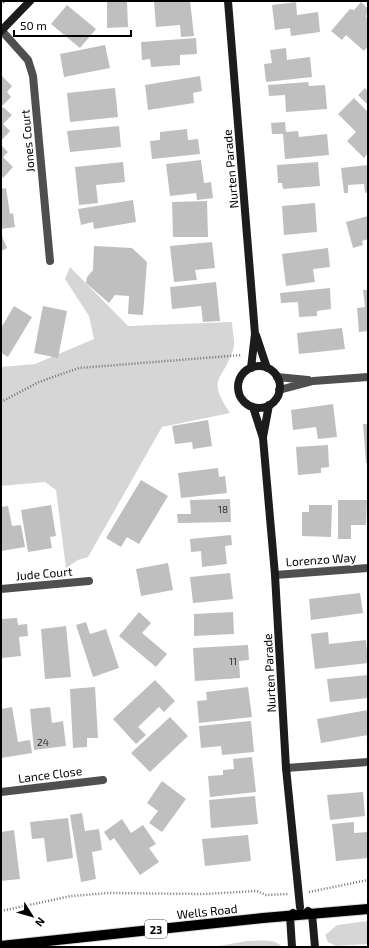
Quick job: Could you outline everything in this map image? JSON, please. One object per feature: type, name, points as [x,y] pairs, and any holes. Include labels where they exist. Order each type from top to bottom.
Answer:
[{"type":"main road","name":"Wells Road","points":[[1,946],[368,909]]},
{"type":"street","points":[[1,31],[30,1]]},
{"type":"street","name":"Nurten Parade","points":[[228,1],[255,334],[251,368]]},
{"type":"street","name":"Jones Court","points":[[1,31],[28,60],[34,76],[50,261]]},
{"type":"street","name":"Nurten Parade","points":[[255,334],[267,368]]},
{"type":"street","points":[[277,377],[279,390],[274,401],[269,405],[264,407],[253,407],[242,400],[238,388],[241,376],[251,368],[262,366],[267,368],[277,377],[312,381],[368,377]]},
{"type":"street","points":[[279,390],[312,381]]},
{"type":"street","name":"Nurten Parade","points":[[263,438],[269,405]]},
{"type":"street","name":"Nurten Parade","points":[[253,407],[263,438],[275,575],[286,768],[300,907]]},
{"type":"street","name":"Lorenzo Way","points":[[275,575],[368,568]]},
{"type":"street","name":"Jude Court","points":[[1,589],[89,581]]},
{"type":"street","points":[[286,768],[368,762]]},
{"type":"street","name":"Lance Close","points":[[1,792],[103,780]]},
{"type":"street","points":[[292,947],[290,916],[300,907],[312,914],[315,947]]},
{"type":"path","points":[[1,5],[5,1]]},
{"type":"path","points":[[1,402],[39,382],[79,368],[236,356],[253,353]]},
{"type":"path","points":[[1,911],[71,896],[108,894],[204,894],[257,891],[266,895],[298,894],[368,880]]},
{"type":"shaded area","points":[[70,267],[128,326],[232,322],[234,343],[229,361],[218,380],[219,393],[230,413],[162,427],[88,557],[78,560],[66,568],[56,490],[45,482],[1,486],[1,367],[35,364],[94,339],[89,316],[65,279]]},
{"type":"shaded area","points":[[368,921],[368,944],[336,946],[328,942],[325,935],[337,925]]},
{"type":"shaded area","points":[[247,941],[270,941],[278,943],[281,946],[213,947]]},
{"type":"building","points":[[107,1],[127,1],[128,27],[107,28]]},
{"type":"building","points":[[190,1],[194,36],[181,37],[180,25],[156,27],[154,2]]},
{"type":"building","points":[[296,2],[297,15],[318,12],[320,32],[291,36],[290,28],[275,30],[272,5]]},
{"type":"building","points":[[361,2],[368,9],[366,17],[368,19],[368,46],[364,51],[346,35],[342,40],[331,31],[350,9],[354,10]]},
{"type":"building","points":[[67,5],[96,29],[80,48],[51,24]]},
{"type":"building","points":[[196,38],[197,54],[180,55],[180,65],[151,67],[150,59],[142,60],[141,42]]},
{"type":"building","points":[[105,45],[110,68],[64,77],[60,54]]},
{"type":"building","points":[[286,48],[287,60],[310,57],[312,77],[266,82],[264,64],[272,63],[270,50]]},
{"type":"building","points":[[1,75],[12,86],[7,92],[11,97],[1,107]]},
{"type":"building","points":[[200,76],[202,91],[193,93],[194,103],[148,110],[145,85]]},
{"type":"building","points":[[308,82],[309,86],[325,85],[327,109],[286,112],[285,95],[269,96],[268,85]]},
{"type":"building","points":[[115,88],[118,117],[70,122],[67,93]]},
{"type":"building","points":[[365,88],[368,91],[368,105],[358,95]]},
{"type":"building","points":[[354,98],[368,112],[368,153],[364,158],[347,141],[356,132],[338,114]]},
{"type":"building","points":[[3,107],[12,115],[3,124],[10,131],[1,141],[1,110]]},
{"type":"building","points":[[285,122],[286,132],[298,131],[299,137],[327,134],[329,155],[285,159],[283,134],[272,134],[271,123]]},
{"type":"building","points":[[119,126],[121,147],[70,152],[67,131]]},
{"type":"building","points":[[187,129],[188,140],[198,139],[200,154],[152,159],[150,141],[160,140],[160,132]]},
{"type":"building","points":[[1,145],[8,152],[3,157],[13,167],[3,178],[1,177]]},
{"type":"building","points":[[201,160],[204,183],[211,182],[213,198],[197,200],[196,193],[170,196],[166,164]]},
{"type":"building","points":[[123,162],[125,182],[96,185],[98,203],[79,205],[75,167]]},
{"type":"building","points":[[318,162],[320,186],[283,189],[282,183],[278,183],[277,165]]},
{"type":"building","points":[[368,165],[368,192],[365,193],[364,184],[348,185],[348,193],[344,193],[341,168]]},
{"type":"building","points":[[6,188],[10,214],[13,213],[15,227],[1,229],[1,189]]},
{"type":"building","points":[[133,200],[136,222],[94,229],[93,222],[81,225],[78,209]]},
{"type":"building","points":[[207,201],[208,237],[173,237],[172,202]]},
{"type":"building","points":[[315,203],[317,232],[284,235],[282,206]]},
{"type":"building","points":[[368,216],[368,239],[362,241],[363,245],[353,248],[346,222]]},
{"type":"building","points":[[1,234],[7,248],[1,251]]},
{"type":"building","points":[[212,242],[215,268],[195,270],[197,280],[174,282],[170,246]]},
{"type":"building","points":[[94,246],[132,248],[147,262],[143,315],[128,314],[129,296],[115,295],[109,303],[86,283],[87,277],[93,270]]},
{"type":"building","points":[[328,248],[330,267],[313,269],[315,282],[286,286],[282,254]]},
{"type":"building","points":[[216,282],[220,321],[203,322],[201,306],[172,309],[170,287]]},
{"type":"building","points":[[330,288],[331,309],[317,311],[317,316],[299,317],[298,302],[281,303],[280,293]]},
{"type":"building","points":[[363,290],[368,290],[368,331],[359,332],[357,308],[365,307]]},
{"type":"building","points":[[14,306],[32,317],[8,357],[1,353],[1,328]]},
{"type":"building","points":[[43,306],[67,311],[58,358],[34,353]]},
{"type":"building","points":[[342,328],[345,349],[299,354],[297,333]]},
{"type":"building","points":[[333,404],[337,437],[318,439],[316,427],[293,430],[291,410]]},
{"type":"building","points":[[208,420],[212,446],[193,449],[192,442],[175,444],[172,426]]},
{"type":"building","points":[[363,424],[368,424],[368,463],[366,463]]},
{"type":"building","points":[[328,445],[329,467],[321,468],[321,473],[298,475],[296,447]]},
{"type":"building","points":[[218,468],[219,477],[225,476],[227,493],[181,498],[178,473]]},
{"type":"building","points":[[141,480],[168,496],[139,544],[127,537],[121,547],[106,538]]},
{"type":"building","points":[[230,499],[231,522],[178,523],[177,514],[191,514],[190,500]]},
{"type":"building","points":[[338,500],[367,500],[366,525],[351,525],[351,539],[338,539]]},
{"type":"building","points":[[51,505],[56,536],[50,537],[52,548],[28,552],[21,510]]},
{"type":"building","points":[[309,505],[332,505],[331,537],[302,536],[302,512],[309,512]]},
{"type":"building","points":[[8,506],[12,526],[21,525],[25,547],[1,551],[1,507]]},
{"type":"building","points":[[231,535],[232,545],[225,546],[227,564],[202,567],[201,551],[191,552],[190,539]]},
{"type":"building","points":[[168,563],[173,590],[141,596],[136,569]]},
{"type":"building","points":[[230,573],[233,599],[193,603],[190,577]]},
{"type":"building","points":[[360,593],[363,613],[311,620],[309,599]]},
{"type":"building","points":[[139,612],[151,623],[142,633],[167,654],[156,667],[119,636]]},
{"type":"building","points":[[233,612],[234,634],[194,636],[194,614]]},
{"type":"building","points":[[17,618],[18,625],[27,624],[28,636],[19,637],[21,656],[2,658],[1,619]]},
{"type":"building","points":[[86,622],[90,634],[106,629],[119,668],[93,677],[76,625]]},
{"type":"building","points":[[66,626],[71,677],[45,679],[41,629]]},
{"type":"building","points":[[328,632],[329,644],[366,640],[368,663],[315,669],[311,634]]},
{"type":"building","points":[[248,645],[249,660],[239,661],[240,678],[195,681],[193,648]]},
{"type":"building","points":[[368,675],[368,698],[330,702],[327,679]]},
{"type":"building","points":[[155,680],[175,701],[164,712],[159,707],[138,727],[146,735],[136,744],[113,719]]},
{"type":"building","points":[[95,687],[98,738],[87,738],[87,747],[73,748],[70,689]]},
{"type":"building","points":[[248,687],[252,717],[199,723],[197,701],[207,700],[206,692]]},
{"type":"building","points":[[12,707],[18,742],[30,740],[32,753],[1,758],[1,709]]},
{"type":"building","points":[[50,707],[52,723],[63,721],[66,746],[34,750],[30,709]]},
{"type":"building","points":[[368,710],[368,735],[321,743],[317,719]]},
{"type":"building","points":[[170,717],[188,736],[150,772],[131,753]]},
{"type":"building","points":[[251,721],[254,752],[222,755],[221,746],[201,748],[199,726]]},
{"type":"building","points":[[252,757],[256,792],[210,797],[208,776],[223,775],[223,770],[234,769],[233,759]]},
{"type":"building","points":[[162,781],[186,799],[162,832],[149,823],[158,811],[147,803]]},
{"type":"building","points":[[363,792],[365,816],[330,820],[327,795]]},
{"type":"building","points":[[255,796],[258,824],[211,828],[209,800]]},
{"type":"building","points":[[82,813],[85,831],[99,829],[102,850],[92,852],[96,879],[81,882],[70,815]]},
{"type":"building","points":[[68,818],[73,858],[47,862],[44,838],[32,839],[30,822]]},
{"type":"building","points":[[122,819],[131,833],[143,825],[156,844],[149,848],[159,862],[140,875],[114,838],[110,841],[104,832]]},
{"type":"building","points":[[354,822],[354,833],[368,832],[368,858],[336,861],[332,824]]},
{"type":"building","points":[[14,830],[20,879],[1,881],[1,832]]},
{"type":"building","points":[[248,835],[251,861],[205,866],[202,839]]}]
